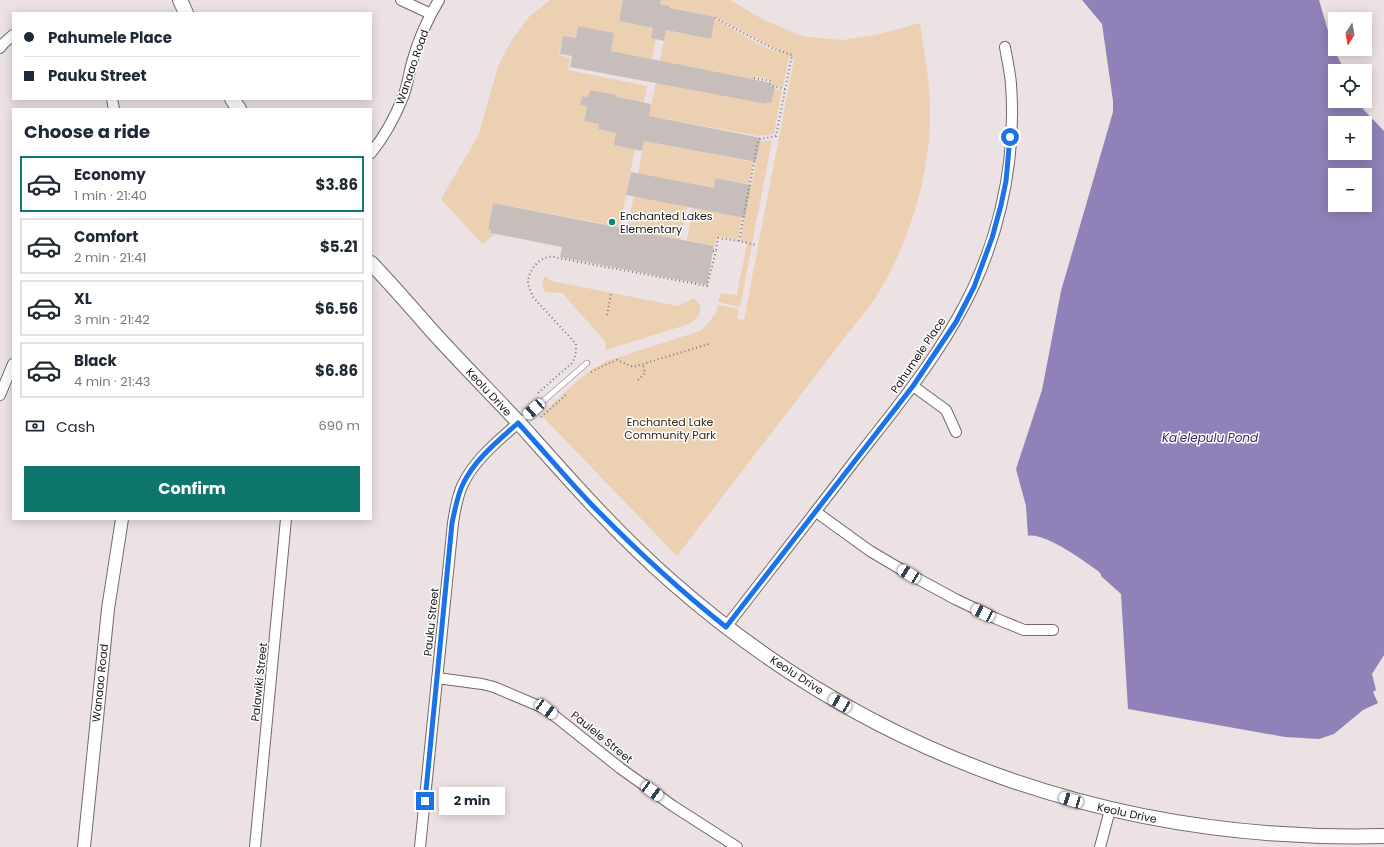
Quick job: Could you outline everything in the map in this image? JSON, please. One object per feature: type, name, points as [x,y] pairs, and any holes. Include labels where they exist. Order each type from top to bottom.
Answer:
[{"type":"main road","points":[[180,0],[186,12]]},
{"type":"main road","name":"Keolu Drive","points":[[372,264],[590,503],[672,583],[726,627],[817,689],[879,724],[958,761],[1011,781],[1071,800],[1110,810],[1177,823],[1257,833],[1384,836]]},
{"type":"street","points":[[401,0],[431,14]]},
{"type":"street","name":"Wanaao Road","points":[[372,152],[386,131],[403,96],[419,40],[439,0]]},
{"type":"street","points":[[0,48],[12,36]]},
{"type":"street","name":"Pahumele Place","points":[[726,627],[913,386],[956,322],[974,287],[992,238],[1004,193],[1010,149],[1012,112],[1011,83],[1005,47]]},
{"type":"street","points":[[0,395],[12,366]]},
{"type":"street","points":[[913,386],[946,410],[956,432]]},
{"type":"street","name":"Pauku Street","points":[[420,847],[452,523],[456,503],[462,485],[473,467],[518,423]]},
{"type":"street","points":[[816,512],[870,551],[955,599],[1024,630],[1053,630]]},
{"type":"street","name":"Wanaao Road","points":[[84,847],[108,609],[122,520]]},
{"type":"street","name":"Palawiki Street","points":[[255,847],[286,520]]},
{"type":"street","name":"Paulele Street","points":[[437,678],[494,687],[546,709],[620,768],[673,806],[737,847]]},
{"type":"street","points":[[1100,847],[1110,810]]},
{"type":"lane","points":[[518,423],[587,363]]},
{"type":"path","points":[[715,18],[772,48],[792,55],[776,136],[760,139],[758,141],[739,241]]},
{"type":"path","points":[[754,78],[770,81],[770,85],[785,88]]},
{"type":"path","points":[[533,397],[572,363],[575,358],[576,350],[576,344],[533,296],[528,281],[530,274],[538,263],[550,257],[558,258],[707,286],[718,238],[756,245]]},
{"type":"path","points":[[607,315],[611,294]]},
{"type":"path","points":[[588,374],[617,360],[633,367],[709,344]]},
{"type":"path","points":[[638,380],[645,373],[643,364]]},
{"type":"path","points":[[541,417],[570,390]]},
{"type":"green space","points":[[550,0],[623,0],[619,21],[653,28],[656,39],[652,59],[611,51],[578,26],[576,38],[563,36],[559,55],[570,58],[568,70],[647,86],[639,130],[616,95],[590,90],[588,97],[582,96],[580,105],[587,107],[584,121],[599,124],[598,129],[637,137],[614,259],[599,257],[605,224],[493,203],[488,229],[491,230],[491,233],[494,235],[482,244],[441,199],[479,134],[498,66],[512,40],[529,17]]},
{"type":"green space","name":"Enchanted Lake Community Park","points":[[661,0],[730,0],[764,20],[799,35],[808,37],[842,40],[876,35],[920,23],[930,100],[929,135],[922,185],[907,234],[886,280],[873,301],[677,556],[541,415],[580,379],[607,361],[700,331],[715,315],[718,305],[739,309],[737,319],[744,320],[794,59],[789,56],[783,87],[771,85],[772,80],[754,76],[753,80],[660,61],[666,30],[710,39],[715,19],[768,49],[782,52],[715,17],[670,8],[670,6],[660,4]]},
{"type":"green space","points":[[656,82],[767,104],[767,102],[771,103],[774,89],[782,90],[774,134],[758,136],[649,116]]},
{"type":"green space","points":[[772,140],[740,307],[718,302],[721,293],[737,295],[747,243],[741,242],[740,240],[760,142]]},
{"type":"green space","points":[[644,141],[753,162],[749,184],[716,178],[714,188],[638,174]]},
{"type":"green space","points":[[634,196],[687,207],[680,239],[627,229]]},
{"type":"green space","points":[[693,208],[742,217],[738,240],[717,236],[715,246],[687,240]]},
{"type":"green space","points":[[544,277],[547,277],[551,281],[678,306],[694,298],[700,305],[700,311],[696,318],[689,324],[606,350],[605,341],[562,293],[545,292],[542,283]]},
{"type":"water","name":"Kaʻelepulu Pond","points":[[1082,0],[1319,0],[1328,31],[1328,56],[1337,56],[1341,64],[1328,64],[1328,108],[1362,108],[1370,116],[1328,116],[1328,160],[1372,160],[1372,118],[1384,131],[1384,655],[1372,674],[1376,690],[1373,692],[1378,703],[1363,710],[1334,734],[1319,739],[1285,737],[1128,709],[1121,594],[1101,576],[1098,571],[1074,554],[1044,538],[1028,536],[1026,506],[1016,469],[1042,390],[1061,291],[1113,112],[1113,101],[1102,24]]},
{"type":"building","points":[[623,0],[661,0],[660,4],[670,6],[670,8],[715,17],[711,39],[666,30],[664,41],[651,38],[653,28],[619,21]]},
{"type":"building","points":[[578,26],[614,33],[611,51],[771,83],[770,86],[775,87],[771,103],[767,102],[767,104],[570,67],[572,56],[560,54],[563,36],[576,38]]},
{"type":"building","points":[[590,90],[651,104],[649,116],[761,138],[756,162],[644,141],[642,151],[614,145],[616,133],[598,129],[599,124],[584,121],[587,107],[580,105],[582,96],[588,97]]},
{"type":"building","points":[[631,172],[714,188],[715,178],[751,185],[745,218],[626,195]]},
{"type":"building","points":[[493,203],[714,246],[707,285],[560,257],[562,247],[491,233],[491,230],[488,230]]},
{"type":"place","name":"Enchanted Lakes Elementary","points":[[612,222]]},
{"type":"route","points":[[425,801],[452,523],[456,503],[462,485],[473,467],[518,423],[590,503],[626,539],[672,583],[726,627],[913,386],[956,322],[974,287],[992,238],[1006,181],[1010,137]]}]
